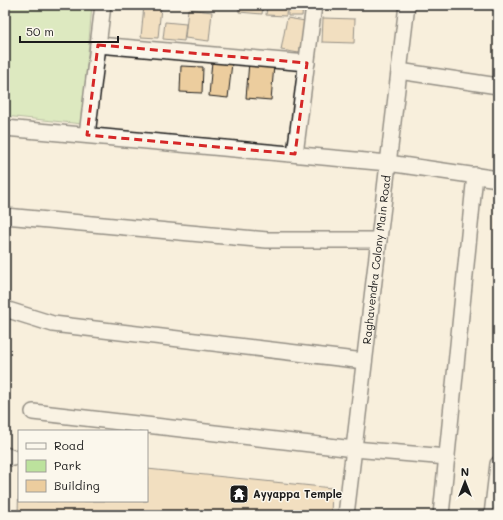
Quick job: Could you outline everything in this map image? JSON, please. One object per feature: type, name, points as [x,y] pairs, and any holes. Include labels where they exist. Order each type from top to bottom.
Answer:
[{"type":"street","points":[[87,135],[103,5]]},
{"type":"street","points":[[295,154],[314,5]]},
{"type":"street","name":"Raghavendra Colony Main Road","points":[[346,515],[407,5]]},
{"type":"street","points":[[98,45],[307,63]]},
{"type":"street","points":[[399,71],[498,86]]},
{"type":"street","points":[[5,128],[388,163],[498,179]]},
{"type":"street","points":[[441,515],[475,175]]},
{"type":"street","points":[[5,216],[267,240],[379,240]]},
{"type":"street","points":[[5,309],[53,324],[364,360]]},
{"type":"street","points":[[33,412],[354,450],[447,458]]},
{"type":"street","points":[[492,515],[498,464]]},
{"type":"highlighted area","points":[[98,45],[307,63],[295,154],[87,135]]},
{"type":"green space","points":[[5,5],[92,5],[82,124],[5,116]]},
{"type":"building","points":[[144,5],[161,7],[158,38],[141,37]]},
{"type":"building","points":[[239,5],[263,5],[262,14],[239,12]]},
{"type":"building","points":[[267,5],[287,5],[286,16],[266,15]]},
{"type":"building","points":[[288,5],[303,5],[302,16],[288,16]]},
{"type":"building","points":[[188,9],[212,12],[209,41],[185,38]]},
{"type":"building","points":[[287,18],[305,21],[299,53],[281,50]]},
{"type":"building","points":[[323,18],[355,19],[354,43],[322,42]]},
{"type":"building","points":[[165,22],[186,24],[184,41],[163,39]]},
{"type":"building","points":[[212,61],[232,63],[228,98],[209,96]]},
{"type":"building","points":[[249,62],[274,65],[271,100],[246,98]]},
{"type":"building","points":[[181,66],[203,67],[202,93],[180,92]]},
{"type":"building","name":"Ayyappa Temple","points":[[148,469],[332,488],[331,515],[18,515],[18,502],[148,502]]},
{"type":"place","name":"Ayyappa Temple","points":[[239,494]]}]
